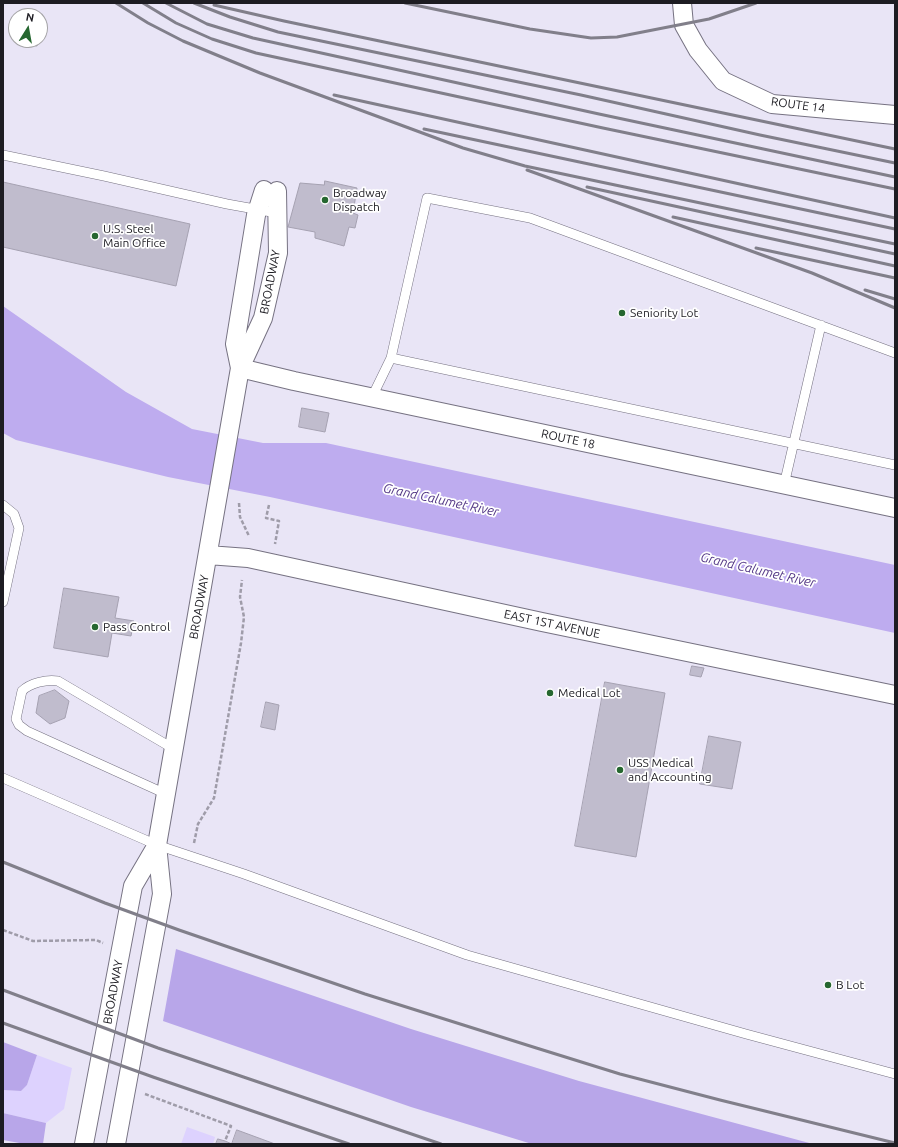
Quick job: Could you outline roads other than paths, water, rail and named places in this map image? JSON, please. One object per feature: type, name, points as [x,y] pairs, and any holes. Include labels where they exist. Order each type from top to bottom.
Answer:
[{"type":"street","name":"ROUTE 14","points":[[682,3],[684,24],[687,31],[698,50],[723,81],[772,104],[895,115]]},
{"type":"street","name":"BROADWAY","points":[[116,1144],[162,894],[157,845],[240,368],[263,318],[278,253],[277,213],[270,191],[258,210],[249,251],[235,344],[240,368]]},
{"type":"street","name":"ROUTE 18","points":[[240,368],[294,381],[895,508]]},
{"type":"street","name":"EAST 1ST AVENUE","points":[[208,555],[248,558],[542,622],[895,695]]},
{"type":"street","name":"BROADWAY","points":[[84,1144],[132,886],[157,845]]},
{"type":"lane","points":[[3,155],[277,213]]},
{"type":"lane","points":[[372,397],[391,358],[426,198],[530,218],[895,353]]},
{"type":"lane","points":[[784,485],[820,325]]},
{"type":"lane","points":[[391,358],[895,465]]},
{"type":"lane","points":[[3,505],[14,514],[19,528],[3,602]]},
{"type":"lane","points":[[166,794],[27,731],[18,725],[16,718],[22,691],[25,688],[43,681],[58,681],[174,748]]},
{"type":"lane","points":[[3,778],[157,845],[244,874],[467,955],[746,1034],[895,1074]]},
{"type":"water","name":"Grand Calumet River","points":[[3,306],[126,392],[192,429],[263,443],[326,443],[895,565],[895,633],[270,497],[168,477],[16,440],[3,433]]},
{"type":"railway","points":[[116,3],[148,23],[183,41],[260,73],[463,148],[525,166],[895,244]]},
{"type":"railway","points":[[143,3],[176,23],[212,39],[256,53],[895,189]]},
{"type":"railway","points":[[166,3],[207,24],[253,38],[895,177]]},
{"type":"railway","points":[[194,3],[230,17],[278,32],[581,95],[760,135],[895,163]]},
{"type":"railway","points":[[405,3],[530,29],[591,38],[617,37],[709,19],[756,3]]},
{"type":"railway","points":[[214,5],[895,149]]},
{"type":"railway","points":[[334,95],[895,218]]},
{"type":"railway","points":[[424,129],[895,229]]},
{"type":"railway","points":[[527,170],[812,273],[895,308]]},
{"type":"railway","points":[[587,187],[895,254]]},
{"type":"railway","points":[[673,217],[895,266]]},
{"type":"railway","points":[[756,248],[895,278]]},
{"type":"railway","points":[[865,290],[895,299]]},
{"type":"railway","points":[[3,862],[105,903],[179,930],[365,994],[530,1046],[620,1074],[895,1143]]},
{"type":"railway","points":[[3,990],[158,1048],[441,1144]]},
{"type":"railway","points":[[3,1023],[153,1077],[349,1144]]},
{"type":"place","name":"Broadway Dispatch","points":[[325,200]]},
{"type":"place","name":"U.S. Steel Main Office","points":[[95,236]]},
{"type":"place","name":"Seniority Lot","points":[[622,313]]},
{"type":"place","name":"Pass Control","points":[[95,627]]},
{"type":"place","name":"Medical Lot","points":[[550,693]]},
{"type":"place","name":"USS Medical and Accounting","points":[[620,770]]},
{"type":"place","name":"B Lot","points":[[828,985]]}]
